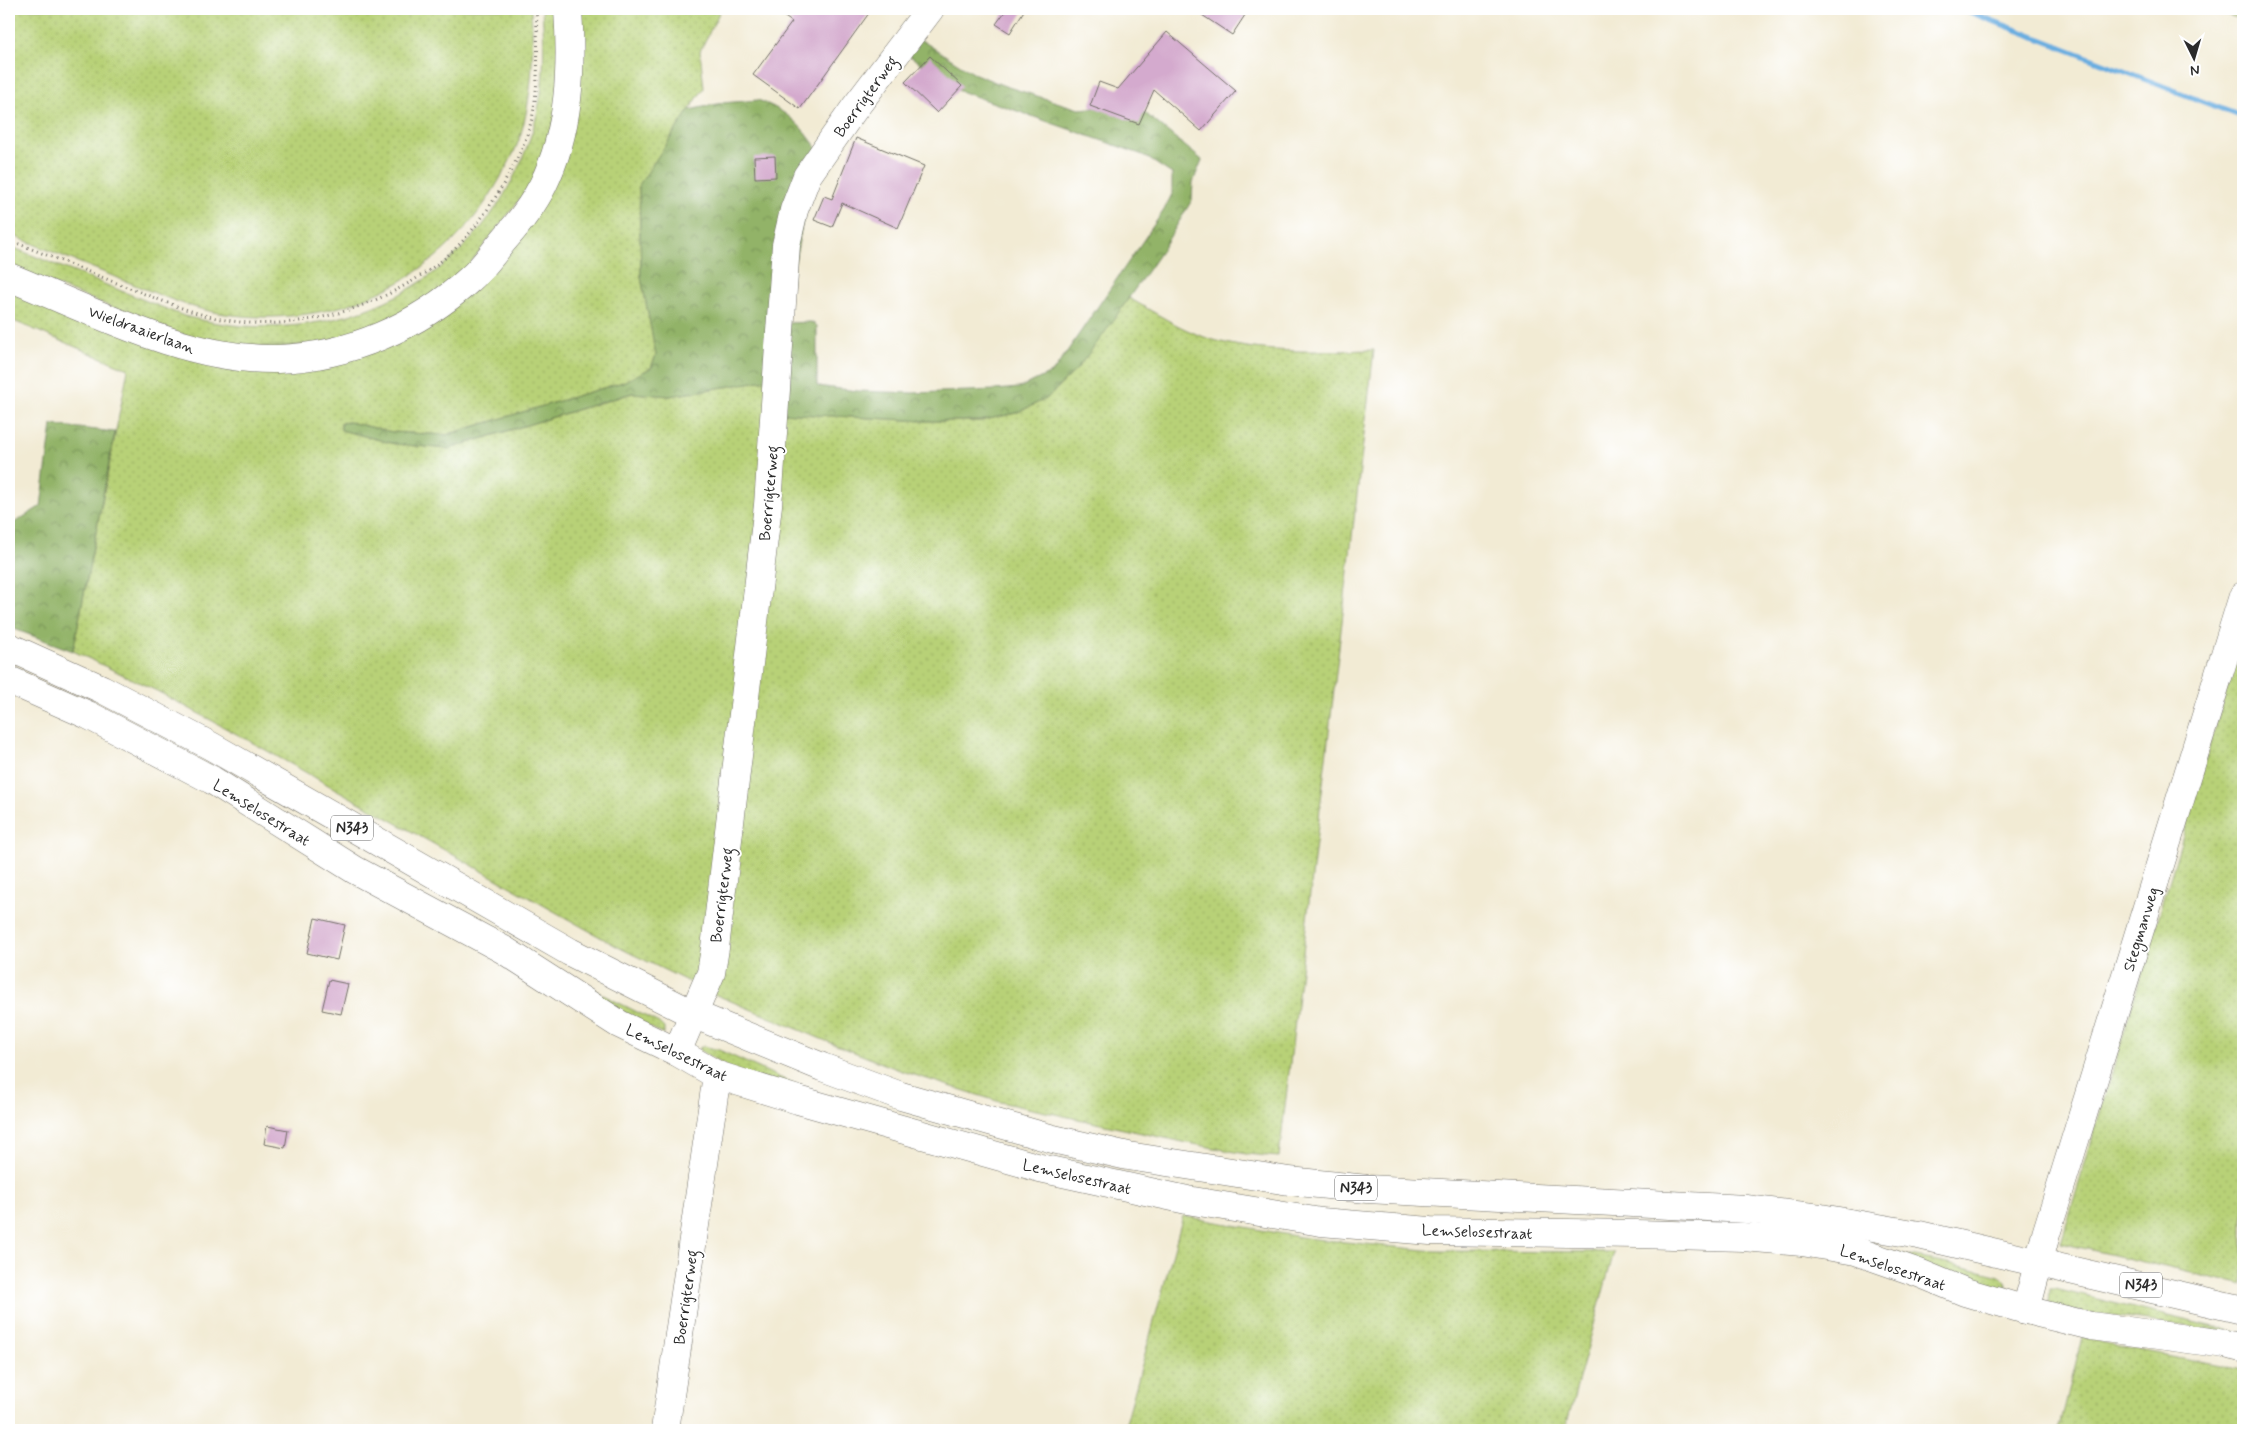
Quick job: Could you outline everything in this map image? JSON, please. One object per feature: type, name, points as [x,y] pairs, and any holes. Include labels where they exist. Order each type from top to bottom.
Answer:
[{"type":"street","name":"Wieldraaierlaan","points":[[9,277],[158,338],[197,350],[228,355],[278,359],[305,356],[362,344],[402,327],[433,308],[472,278],[522,219],[543,185],[562,128],[569,92],[571,47],[568,9]]},
{"type":"street","name":"Boerrigterweg","points":[[677,1052],[711,973],[715,948],[768,505],[786,245],[794,210],[807,176],[854,109],[930,9]]},
{"type":"street","name":"Stegmanweg","points":[[2026,1310],[2038,1261],[2243,596]]},
{"type":"street","name":"N343","points":[[9,647],[102,689],[211,746],[570,952],[693,1014],[822,1067],[901,1096],[1053,1139],[1128,1156],[1289,1182],[1367,1189],[1746,1209],[1821,1218],[1909,1233],[2038,1261],[2243,1310]]},
{"type":"street","name":"Lemselosestraat","points":[[9,680],[88,715],[212,780],[355,870],[504,950],[619,1024],[677,1052],[717,1075],[874,1123],[1040,1168],[1187,1200],[1321,1222],[1430,1231],[1704,1236],[1802,1242],[1856,1251],[1919,1273],[1965,1292],[2090,1326],[2243,1348]]},
{"type":"street","name":"Boerrigterweg","points":[[665,1430],[717,1075]]},
{"type":"path","name":"Wieldraaierlaan","points":[[9,240],[196,314],[250,323],[301,320],[354,310],[406,284],[442,262],[467,236],[493,203],[517,162],[532,115],[539,56],[536,9]]},
{"type":"green space","points":[[9,9],[531,9],[532,59],[530,91],[524,124],[517,146],[508,164],[495,187],[472,220],[445,249],[414,273],[380,292],[344,306],[305,314],[266,317],[212,312],[162,296],[9,234]]},
{"type":"green space","points":[[542,9],[561,9],[557,113],[533,182],[459,278],[396,319],[323,343],[257,348],[194,339],[9,267],[9,246],[184,316],[241,326],[296,325],[349,315],[398,295],[442,266],[480,229],[511,183],[533,129],[540,99],[544,54]]},
{"type":"green space","points":[[579,9],[721,9],[700,51],[704,88],[639,186],[641,277],[656,355],[651,368],[623,382],[446,435],[392,432],[349,422],[341,423],[341,430],[395,444],[448,449],[633,393],[670,396],[772,379],[712,945],[693,984],[618,947],[157,691],[73,651],[128,369],[9,319],[9,287],[156,346],[379,346],[540,209]]},
{"type":"green space","points":[[2210,9],[2243,9],[2243,20]]},
{"type":"green space","points":[[918,38],[973,73],[1005,86],[1079,109],[1134,104],[1202,160],[1193,182],[1192,200],[1162,250],[1103,335],[1076,370],[1046,399],[1016,413],[980,421],[925,421],[780,413],[785,323],[811,322],[817,326],[817,386],[858,391],[913,393],[994,390],[1019,388],[1053,372],[1164,210],[1172,194],[1172,174],[1143,155],[957,90],[906,53]]},
{"type":"green space","points":[[758,100],[792,119],[817,148],[772,379],[670,396],[632,393],[448,449],[395,444],[341,430],[341,423],[349,422],[392,432],[446,435],[623,382],[651,368],[656,355],[641,277],[639,185],[689,110],[722,103]]},
{"type":"green space","points":[[1129,298],[1187,330],[1227,343],[1269,350],[1290,351],[1374,350],[1279,1157],[1246,1154],[1183,1142],[1000,1102],[902,1071],[714,994],[780,413],[925,421],[980,421],[1016,413],[1046,399],[1076,370]]},
{"type":"green space","points":[[52,425],[115,432],[73,651],[9,627],[9,526],[41,506]]},
{"type":"green space","points":[[2243,635],[2243,1285],[2061,1243]]},
{"type":"green space","points":[[522,954],[659,1023],[664,1028],[664,1035]]},
{"type":"green space","points":[[703,1046],[719,1050],[836,1103],[743,1077],[698,1049]]},
{"type":"green space","points":[[1183,1216],[1306,1238],[1435,1251],[1614,1252],[1565,1430],[1124,1430]]},
{"type":"green space","points":[[1849,1245],[1948,1263],[2000,1276],[2008,1287],[2001,1292]]},
{"type":"green space","points":[[2050,1289],[2243,1334],[2060,1309],[2049,1303]]},
{"type":"green space","points":[[2082,1338],[2243,1369],[2243,1430],[2059,1430]]},
{"type":"building","points":[[773,9],[872,9],[800,109],[753,75],[792,22]]},
{"type":"building","points":[[1007,9],[1025,9],[1010,33],[996,24]]},
{"type":"building","points":[[1193,9],[1249,9],[1232,35]]},
{"type":"building","points":[[1167,32],[1236,91],[1201,131],[1154,90],[1139,124],[1090,106],[1099,82],[1118,89]]},
{"type":"building","points":[[930,56],[962,86],[937,113],[905,82]]},
{"type":"building","points":[[856,138],[924,166],[898,228],[842,203],[832,227],[814,220],[824,196],[832,199]]},
{"type":"building","points":[[775,156],[776,177],[755,178],[754,157]]},
{"type":"building","points":[[315,918],[345,925],[337,960],[307,953]]},
{"type":"building","points":[[329,980],[348,984],[341,1014],[322,1010]]},
{"type":"building","points":[[267,1126],[288,1130],[285,1148],[264,1144]]},
{"type":"waterway","points":[[1962,9],[2243,117]]}]
